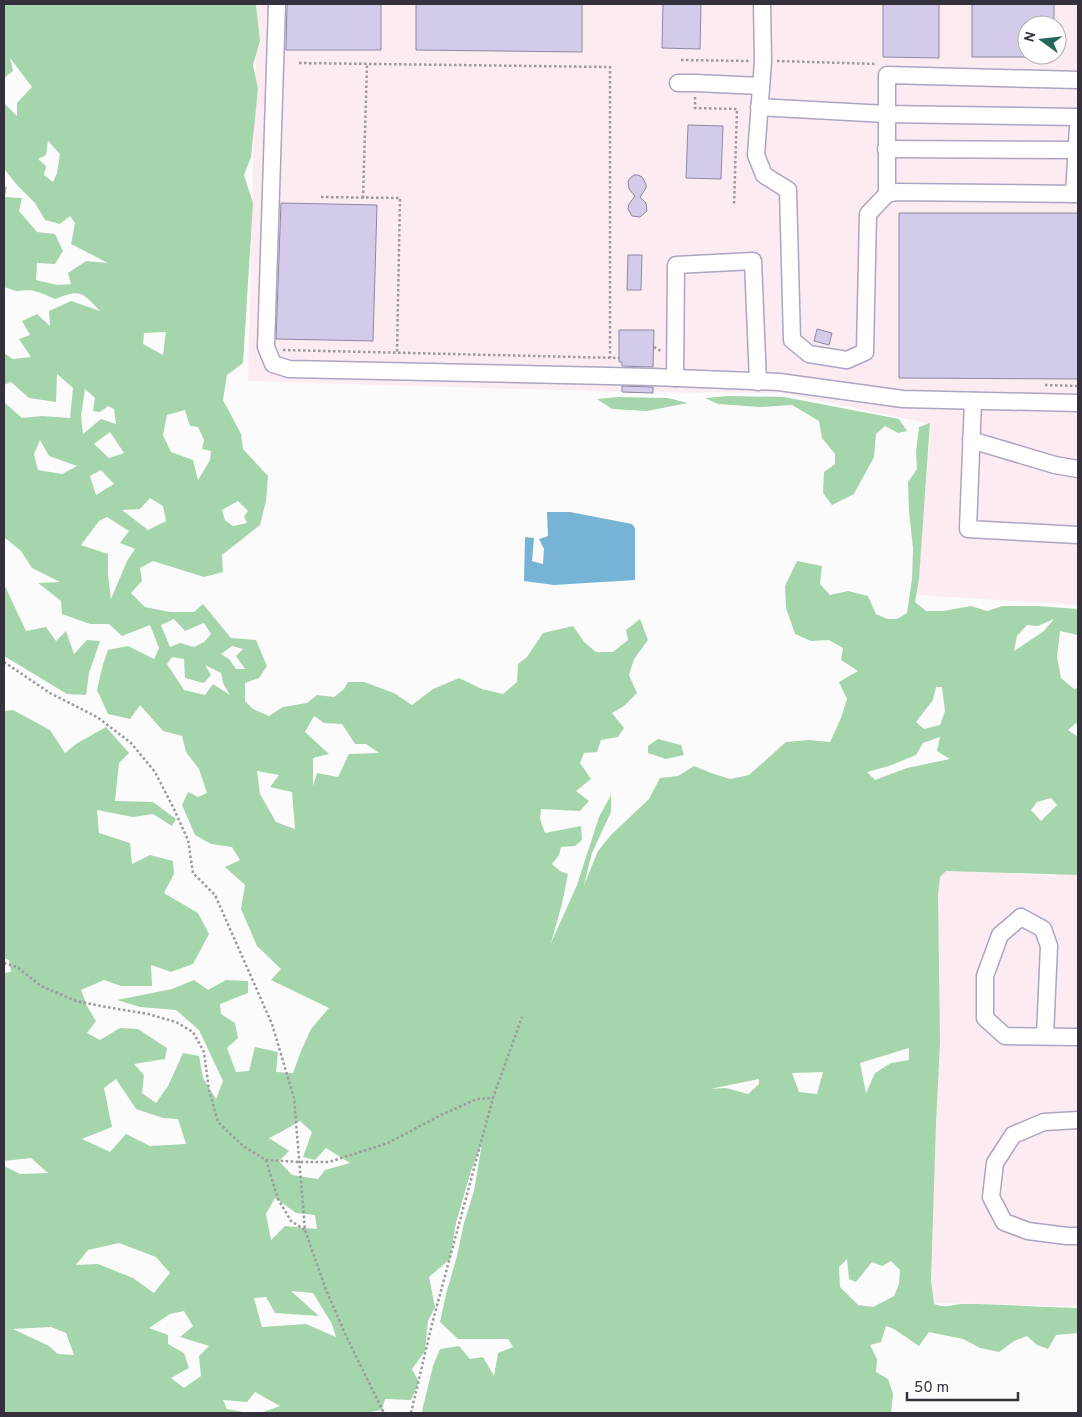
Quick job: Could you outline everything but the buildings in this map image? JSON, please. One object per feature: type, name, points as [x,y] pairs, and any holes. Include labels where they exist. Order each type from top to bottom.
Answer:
[{"type":"lane","points":[[277,4],[266,347],[273,364],[288,369],[779,382],[903,399],[1078,402]]},
{"type":"lane","points":[[762,4],[763,61],[756,155],[764,175],[788,190],[792,340],[809,354],[847,360],[865,352],[868,214],[887,194],[897,192],[1076,194],[1078,127]]},
{"type":"lane","points":[[887,194],[887,75],[1078,80]]},
{"type":"lane","points":[[678,83],[761,86]]},
{"type":"lane","points":[[759,108],[886,114],[1078,117]]},
{"type":"lane","points":[[886,149],[1078,150]]},
{"type":"lane","points":[[675,378],[676,265],[753,261],[758,382]]},
{"type":"lane","points":[[973,401],[968,530],[1078,535]]},
{"type":"lane","points":[[971,440],[1055,465],[1078,469]]},
{"type":"lane","points":[[1045,1036],[1049,946],[1043,929],[1021,917],[1000,935],[985,976],[985,1018],[1005,1036],[1045,1036],[1078,1036]]},
{"type":"lane","points":[[1078,1120],[1044,1122],[1013,1135],[996,1163],[991,1197],[1004,1222],[1028,1232],[1078,1236]]},
{"type":"path","points":[[696,60],[695,108],[737,109],[734,205]]},
{"type":"path","points":[[299,63],[610,67],[610,358]]},
{"type":"path","points":[[363,198],[367,64]]},
{"type":"path","points":[[321,198],[400,198],[397,353]]},
{"type":"path","points":[[654,347],[675,358]]},
{"type":"path","points":[[278,350],[619,358]]},
{"type":"path","points":[[1039,385],[1078,386]]},
{"type":"path","points":[[4,662],[50,693],[97,717],[131,742],[154,772],[173,807],[188,840],[193,873],[215,895],[272,1024],[294,1098],[305,1230],[326,1290],[384,1413]]},
{"type":"path","points":[[4,963],[17,967],[41,986],[76,1001],[106,1008],[148,1014],[176,1022],[193,1032],[204,1052],[209,1090],[218,1122],[243,1146],[266,1160],[329,1162],[388,1143],[441,1115],[477,1099],[493,1098]]},
{"type":"path","points":[[411,1413],[432,1324],[493,1098],[522,1017]]},
{"type":"path","points":[[266,1160],[278,1199],[292,1221],[305,1230]]},
{"type":"shaded area","points":[[257,4],[1078,4],[1078,605],[917,595],[931,424],[783,393],[622,392],[248,381]]},
{"type":"shaded area","points":[[1078,756],[1078,1306],[930,1303],[936,869],[1056,876]]},
{"type":"green space","points":[[4,4],[256,4],[260,41],[253,65],[258,89],[251,157],[244,175],[253,203],[243,363],[227,375],[223,400],[241,434],[243,449],[268,476],[266,501],[260,525],[222,555],[223,572],[204,577],[153,561],[140,568],[142,581],[131,593],[145,607],[170,612],[194,612],[203,604],[231,638],[256,640],[267,666],[259,678],[245,683],[245,701],[253,709],[269,716],[283,707],[307,703],[317,695],[334,697],[344,689],[348,682],[364,682],[394,693],[412,705],[433,689],[459,678],[482,689],[503,694],[517,682],[518,664],[527,657],[543,633],[573,626],[584,642],[596,652],[613,652],[628,640],[626,630],[640,619],[648,640],[634,659],[629,675],[637,693],[624,706],[612,713],[624,728],[618,737],[601,740],[597,752],[584,753],[580,763],[591,779],[576,791],[589,801],[580,811],[541,809],[540,819],[545,833],[581,826],[582,840],[575,846],[561,847],[559,855],[552,864],[560,871],[568,874],[551,943],[577,885],[599,817],[611,795],[611,812],[592,853],[584,885],[598,851],[611,835],[649,799],[660,778],[678,776],[694,766],[730,779],[749,775],[786,742],[809,740],[830,742],[847,699],[839,682],[858,671],[841,660],[843,648],[829,640],[811,641],[795,634],[786,608],[785,586],[797,561],[822,566],[820,584],[830,595],[848,591],[868,596],[876,614],[887,619],[897,619],[907,613],[912,579],[913,548],[908,482],[917,469],[916,452],[919,427],[930,423],[919,579],[915,602],[926,611],[943,611],[971,606],[987,611],[1003,606],[1078,609],[1078,635],[1060,631],[1057,657],[1061,678],[1074,689],[1078,688],[1078,725],[1076,723],[1068,730],[1078,737],[1078,875],[946,871],[940,877],[938,894],[940,1043],[931,1280],[934,1304],[943,1306],[979,1304],[1078,1308],[1078,1333],[1056,1335],[1048,1349],[1037,1345],[1027,1336],[1014,1341],[999,1352],[980,1348],[963,1339],[929,1332],[919,1346],[894,1329],[886,1326],[881,1342],[870,1345],[877,1359],[876,1372],[888,1379],[893,1394],[891,1413],[423,1413],[433,1366],[440,1349],[459,1346],[470,1359],[483,1357],[494,1376],[498,1353],[513,1347],[508,1339],[458,1339],[440,1322],[464,1223],[474,1191],[482,1143],[471,1171],[456,1223],[450,1259],[429,1277],[435,1307],[428,1321],[425,1351],[412,1369],[419,1382],[411,1400],[385,1399],[382,1410],[365,1413],[260,1413],[280,1406],[255,1392],[247,1402],[223,1400],[227,1409],[248,1413],[4,1413],[4,1166],[20,1174],[48,1173],[31,1158],[4,1161],[4,973],[11,972],[9,960],[4,958],[4,711],[13,710],[50,730],[65,753],[76,744],[106,727],[129,753],[119,763],[115,801],[153,802],[176,819],[172,826],[153,814],[133,817],[97,810],[99,833],[130,843],[132,864],[150,855],[173,861],[174,874],[164,893],[198,913],[209,934],[193,964],[171,972],[151,965],[152,986],[121,986],[104,980],[81,990],[87,1006],[96,1021],[87,1033],[100,1040],[120,1028],[138,1029],[167,1048],[165,1059],[134,1064],[144,1075],[142,1093],[156,1103],[168,1086],[183,1053],[199,1056],[203,1078],[216,1099],[223,1081],[199,1030],[176,1010],[140,1007],[117,1000],[172,989],[194,980],[208,990],[226,980],[248,981],[248,993],[220,1004],[221,1014],[235,1023],[238,1038],[227,1048],[236,1072],[249,1071],[255,1047],[278,1052],[276,1072],[293,1073],[311,1029],[329,1008],[271,980],[281,969],[257,946],[241,909],[245,885],[225,867],[240,860],[232,847],[211,844],[195,835],[182,805],[188,792],[198,797],[207,793],[199,769],[186,752],[182,736],[163,731],[140,705],[130,719],[108,714],[97,690],[108,650],[128,646],[154,659],[159,648],[150,625],[122,636],[109,624],[90,624],[62,614],[61,601],[38,583],[60,582],[32,568],[21,551],[4,537],[4,399],[5,403],[22,418],[42,416],[70,418],[73,388],[57,374],[56,402],[29,398],[11,382],[4,385],[4,353],[13,359],[31,357],[19,339],[30,335],[22,321],[37,314],[50,326],[49,311],[71,301],[100,311],[89,299],[76,293],[55,299],[30,290],[16,291],[4,287],[4,186],[7,187],[5,197],[22,198],[19,211],[37,232],[55,234],[63,251],[55,264],[37,263],[36,280],[57,285],[71,284],[68,273],[86,261],[108,263],[71,244],[75,223],[70,216],[60,224],[45,220],[35,203],[4,170],[4,103],[17,116],[17,103],[32,87],[10,58],[13,71],[4,78]],"holes":[[[48,141],[60,154],[57,173],[53,182],[44,175],[46,166],[38,159],[46,155]],[[166,332],[163,355],[143,344],[144,333]],[[85,389],[95,398],[93,411],[100,412],[108,406],[114,409],[116,424],[101,419],[83,434],[81,416]],[[185,410],[190,426],[198,427],[204,440],[202,449],[211,451],[210,460],[198,480],[193,460],[171,452],[163,435],[167,415]],[[110,432],[124,453],[109,458],[94,444]],[[40,440],[49,456],[77,466],[62,474],[38,470],[34,454]],[[101,470],[114,484],[96,495],[90,476]],[[150,498],[163,506],[166,521],[148,530],[122,510],[140,509]],[[238,501],[248,511],[244,516],[247,523],[233,526],[225,520],[222,510]],[[107,517],[129,531],[120,543],[135,549],[127,561],[111,599],[108,554],[81,545],[99,521]],[[174,619],[185,631],[204,623],[211,634],[204,642],[194,647],[180,643],[170,647],[161,625]],[[1054,619],[1044,631],[1014,651],[1017,636],[1027,625],[1038,626]],[[232,646],[243,649],[236,656],[245,669],[236,669],[229,659],[221,654]],[[172,657],[184,659],[185,678],[204,683],[211,675],[205,665],[221,673],[223,683],[230,695],[213,684],[205,695],[184,690],[167,664]],[[936,687],[942,687],[945,711],[940,725],[924,729],[916,722],[933,700]],[[314,716],[324,723],[342,724],[355,744],[366,744],[379,753],[349,754],[338,777],[317,773],[313,786],[313,758],[329,754],[305,732]],[[940,737],[937,751],[950,759],[907,768],[875,780],[867,772],[889,766],[916,755],[923,743]],[[257,771],[279,775],[270,787],[292,792],[295,829],[276,822],[260,794]],[[1051,798],[1057,805],[1041,821],[1031,810],[1037,802]],[[909,1048],[909,1060],[891,1063],[875,1073],[866,1093],[860,1063]],[[823,1072],[817,1094],[799,1092],[792,1073]],[[116,1079],[136,1109],[163,1118],[178,1119],[186,1144],[150,1146],[126,1134],[110,1152],[82,1139],[112,1127],[104,1088]],[[759,1079],[759,1084],[748,1094],[726,1088],[710,1089]],[[300,1121],[312,1132],[303,1157],[315,1160],[326,1148],[350,1163],[325,1170],[318,1179],[292,1175],[279,1161],[289,1151],[269,1138]],[[275,1198],[296,1213],[315,1215],[317,1229],[285,1226],[271,1240],[266,1214]],[[119,1243],[156,1257],[170,1273],[154,1293],[133,1278],[98,1264],[76,1265],[88,1250]],[[847,1259],[849,1279],[856,1282],[872,1262],[882,1266],[891,1261],[900,1270],[899,1284],[894,1296],[873,1307],[858,1305],[840,1287],[839,1267]],[[291,1291],[313,1293],[332,1324],[336,1337],[306,1324],[262,1327],[254,1298],[266,1297],[275,1313],[319,1316]],[[184,1311],[193,1326],[180,1337],[209,1346],[199,1356],[201,1376],[184,1388],[171,1378],[189,1368],[184,1353],[168,1344],[168,1335],[149,1328],[170,1314]],[[51,1327],[66,1333],[74,1355],[58,1354],[49,1346],[13,1329]]]},
{"type":"green space","points":[[728,396],[784,397],[899,419],[907,431],[898,433],[885,426],[876,434],[874,457],[854,494],[832,505],[823,493],[824,472],[835,464],[835,454],[822,438],[819,421],[792,405],[760,407],[718,404],[705,398]]},
{"type":"green space","points":[[618,397],[668,398],[688,403],[647,411],[612,409],[597,399]]},
{"type":"green space","points":[[4,584],[26,631],[46,627],[56,641],[66,631],[74,654],[87,640],[100,641],[89,673],[86,695],[67,694],[4,656]]},
{"type":"green space","points":[[658,739],[681,745],[684,755],[666,759],[648,753],[648,746]]},
{"type":"water","points":[[547,512],[570,512],[632,524],[635,528],[635,580],[554,585],[524,581],[525,537],[534,538],[532,561],[543,564],[544,549],[539,539],[548,536]]}]
